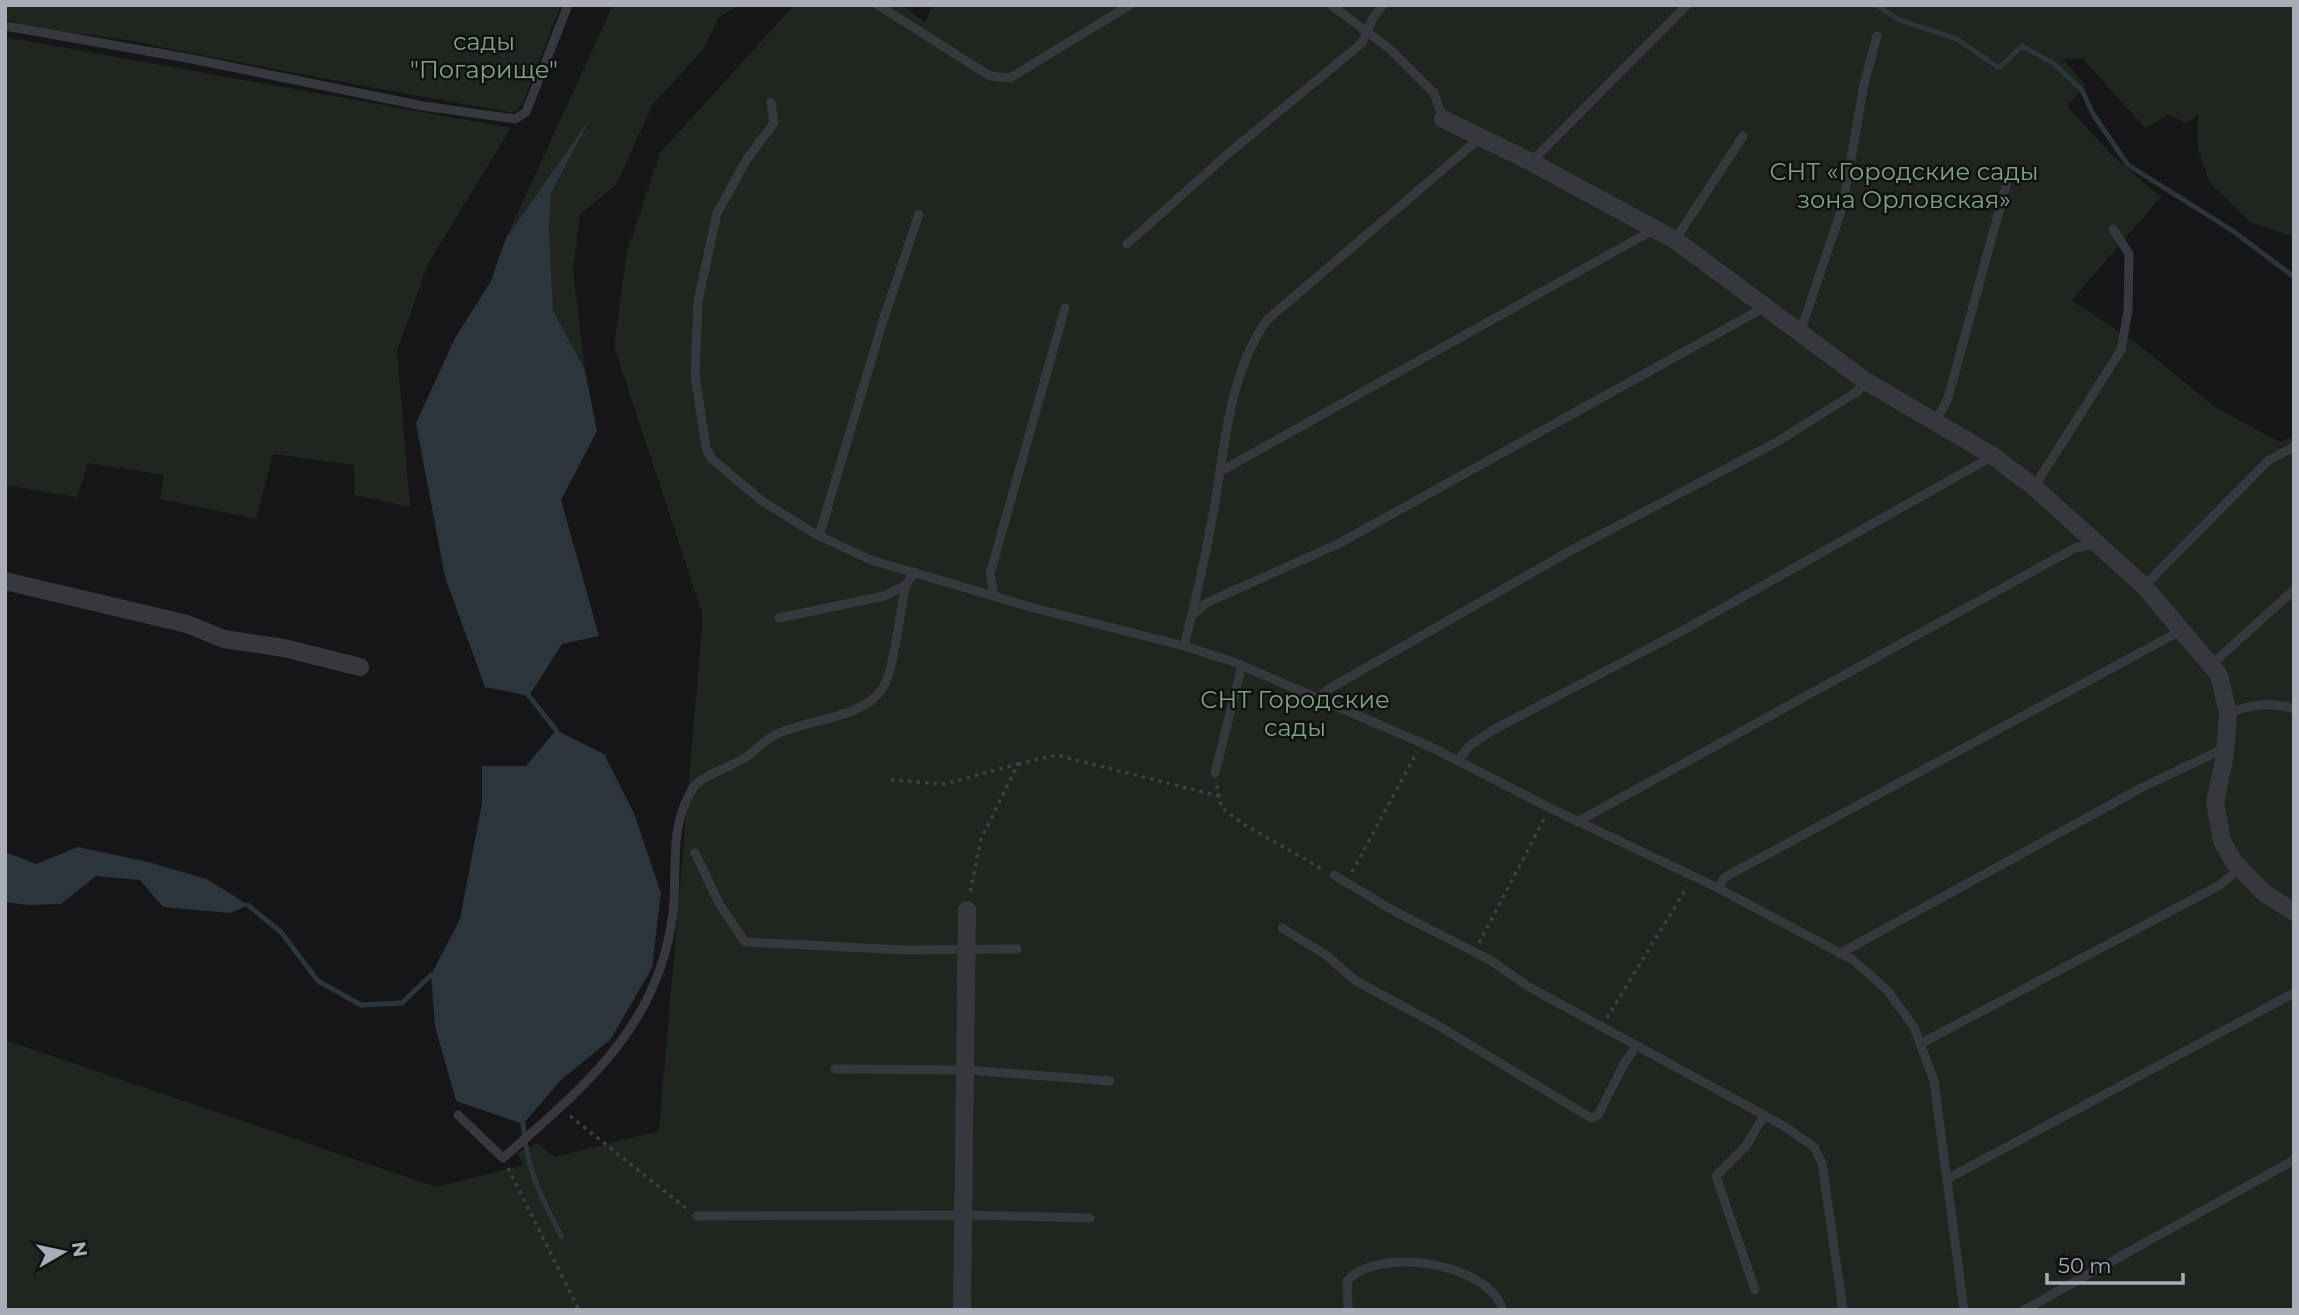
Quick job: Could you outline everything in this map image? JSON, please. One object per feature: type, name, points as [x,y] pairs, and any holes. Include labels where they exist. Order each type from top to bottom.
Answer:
[{"type":"street","points":[[1443,119],[1531,162],[1675,240],[1864,380],[1934,424],[1993,456],[2034,487],[2144,586],[2219,675],[2228,713],[2216,802],[2221,841],[2240,868],[2264,893],[2294,912]]},
{"type":"street","points":[[5,580],[187,624],[224,639],[285,648],[360,667]]},
{"type":"street","points":[[961,1310],[967,910]]},
{"type":"lane","points":[[5,26],[192,59],[423,106],[515,119],[526,112],[568,5]]},
{"type":"lane","points":[[878,5],[990,76],[1010,78],[1130,5]]},
{"type":"lane","points":[[1331,5],[1390,50],[1434,93],[1443,119]]},
{"type":"lane","points":[[1127,244],[1230,152],[1362,43],[1365,33],[1383,5]]},
{"type":"lane","points":[[1531,162],[1687,5]]},
{"type":"lane","points":[[1800,333],[1843,205],[1864,84],[1877,36]]},
{"type":"lane","points":[[771,102],[774,123],[747,159],[717,213],[698,301],[695,375],[706,448],[712,459],[762,501],[820,536],[871,560],[994,596],[1184,646],[1242,665],[1422,743],[1577,822],[1718,888],[1853,960],[1887,990],[1914,1027],[1934,1081],[1964,1310]]},
{"type":"lane","points":[[1675,240],[1744,136]]},
{"type":"lane","points":[[1184,646],[1236,389],[1251,342],[1268,319],[1481,137]]},
{"type":"lane","points":[[1934,424],[1948,398],[2010,171]]},
{"type":"lane","points":[[820,536],[882,324],[919,214]]},
{"type":"lane","points":[[2034,487],[2120,350],[2129,311],[2129,254],[2113,229]]},
{"type":"lane","points":[[1221,471],[1653,230]]},
{"type":"lane","points":[[1191,617],[1206,603],[1338,544],[1765,307]]},
{"type":"lane","points":[[994,596],[990,574],[1065,308]]},
{"type":"lane","points":[[1318,699],[1327,690],[1568,552],[1775,443],[1858,391],[1864,380]]},
{"type":"lane","points":[[2144,586],[2269,460],[2294,447]]},
{"type":"lane","points":[[1458,761],[1469,746],[1493,730],[1682,631],[1993,456]]},
{"type":"lane","points":[[1577,822],[2075,548],[2096,544]]},
{"type":"lane","points":[[458,1115],[503,1158],[560,1108],[608,1060],[632,1030],[656,980],[673,911],[676,834],[680,815],[695,785],[751,755],[770,738],[798,725],[857,708],[875,698],[887,680],[906,585],[915,572]]},
{"type":"lane","points":[[779,618],[884,596],[906,585]]},
{"type":"lane","points":[[2211,665],[2294,590]]},
{"type":"lane","points":[[1718,888],[1725,877],[1737,870],[2182,630]]},
{"type":"lane","points":[[1215,773],[1242,665]]},
{"type":"lane","points":[[2228,713],[2259,704],[2277,704],[2294,709]]},
{"type":"lane","points":[[1839,954],[2141,789],[2225,748]]},
{"type":"lane","points":[[695,853],[720,905],[745,942],[905,950],[1017,948]]},
{"type":"lane","points":[[1920,1044],[2220,885],[2240,868]]},
{"type":"lane","points":[[1334,875],[1394,911],[1475,952],[1529,987],[1764,1115],[1814,1147],[1822,1163],[1843,1310]]},
{"type":"lane","points":[[1282,928],[1326,955],[1356,981],[1468,1042],[1591,1118],[1598,1115],[1625,1062],[1637,1046]]},
{"type":"lane","points":[[1947,1179],[2294,993]]},
{"type":"lane","points":[[835,1069],[966,1070],[1110,1081]]},
{"type":"lane","points":[[1755,1290],[1716,1177],[1746,1146],[1764,1115]]},
{"type":"lane","points":[[2024,1310],[2294,1160]]},
{"type":"lane","points":[[697,1216],[961,1215],[1090,1218]]},
{"type":"lane","points":[[1348,1310],[1347,1281],[1354,1272],[1375,1264],[1421,1264],[1461,1270],[1485,1284],[1499,1299],[1503,1310]]},
{"type":"path","points":[[1346,883],[1422,743]]},
{"type":"path","points":[[891,780],[945,784],[1056,755],[1219,796]]},
{"type":"path","points":[[967,910],[981,839],[1018,764]]},
{"type":"path","points":[[1215,773],[1221,807],[1243,824],[1334,875]]},
{"type":"path","points":[[1475,952],[1550,808]]},
{"type":"path","points":[[1603,1026],[1634,969],[1695,877]]},
{"type":"path","points":[[560,1108],[697,1216]]},
{"type":"path","points":[[503,1158],[579,1310]]},
{"type":"green space","name":"сады \"Погарище\"","points":[[5,5],[561,5],[523,103],[514,113],[111,37],[34,28],[5,19]]},
{"type":"green space","points":[[613,5],[740,5],[719,17],[703,50],[653,104],[616,185],[580,214],[573,269],[585,370],[553,310],[549,227],[551,193],[588,123],[506,238]]},
{"type":"green space","name":"СНТ Городские сады","points":[[794,5],[902,5],[925,22],[933,5],[2294,5],[2294,237],[2250,222],[2210,183],[2198,150],[2198,115],[2186,123],[2168,115],[2145,128],[2083,59],[2063,59],[2086,86],[2067,106],[2113,156],[2161,197],[2072,300],[2139,345],[2215,407],[2280,442],[2294,436],[2294,1310],[5,1310],[5,1040],[436,1187],[523,1165],[518,1153],[537,1143],[554,1157],[659,1131],[703,616],[614,346],[627,251],[660,153]]},
{"type":"green space","points":[[5,37],[511,128],[429,262],[397,350],[410,507],[354,495],[354,465],[273,454],[256,519],[160,499],[164,475],[88,463],[77,497],[5,485]]},
{"type":"shaded area","points":[[592,116],[551,193],[549,227],[553,310],[585,370],[597,431],[561,500],[599,636],[562,644],[529,696],[485,687],[445,577],[416,423],[455,338],[491,281],[506,238]]},
{"type":"shaded area","points":[[556,730],[604,754],[634,813],[661,893],[652,968],[610,1040],[561,1080],[523,1124],[456,1101],[435,1026],[431,975],[460,919],[482,803],[482,766],[526,766]]},
{"type":"shaded area","points":[[78,847],[148,862],[207,879],[248,905],[230,913],[163,907],[140,880],[96,876],[61,904],[28,905],[5,902],[5,852],[36,864]]},
{"type":"waterway","points":[[1876,5],[1899,20],[1957,39],[1999,68],[2022,46],[2053,63],[2082,90],[2093,114],[2128,165],[2233,231],[2294,277]]},
{"type":"waterway","points":[[529,696],[556,730]]},
{"type":"waterway","points":[[248,905],[281,932],[318,981],[361,1005],[402,1003],[431,975]]},
{"type":"waterway","points":[[523,1124],[536,1183],[562,1237]]},
{"type":"park label","name":"СНТ «Городские сады зона Орловская»","points":[[1904,186]]}]
